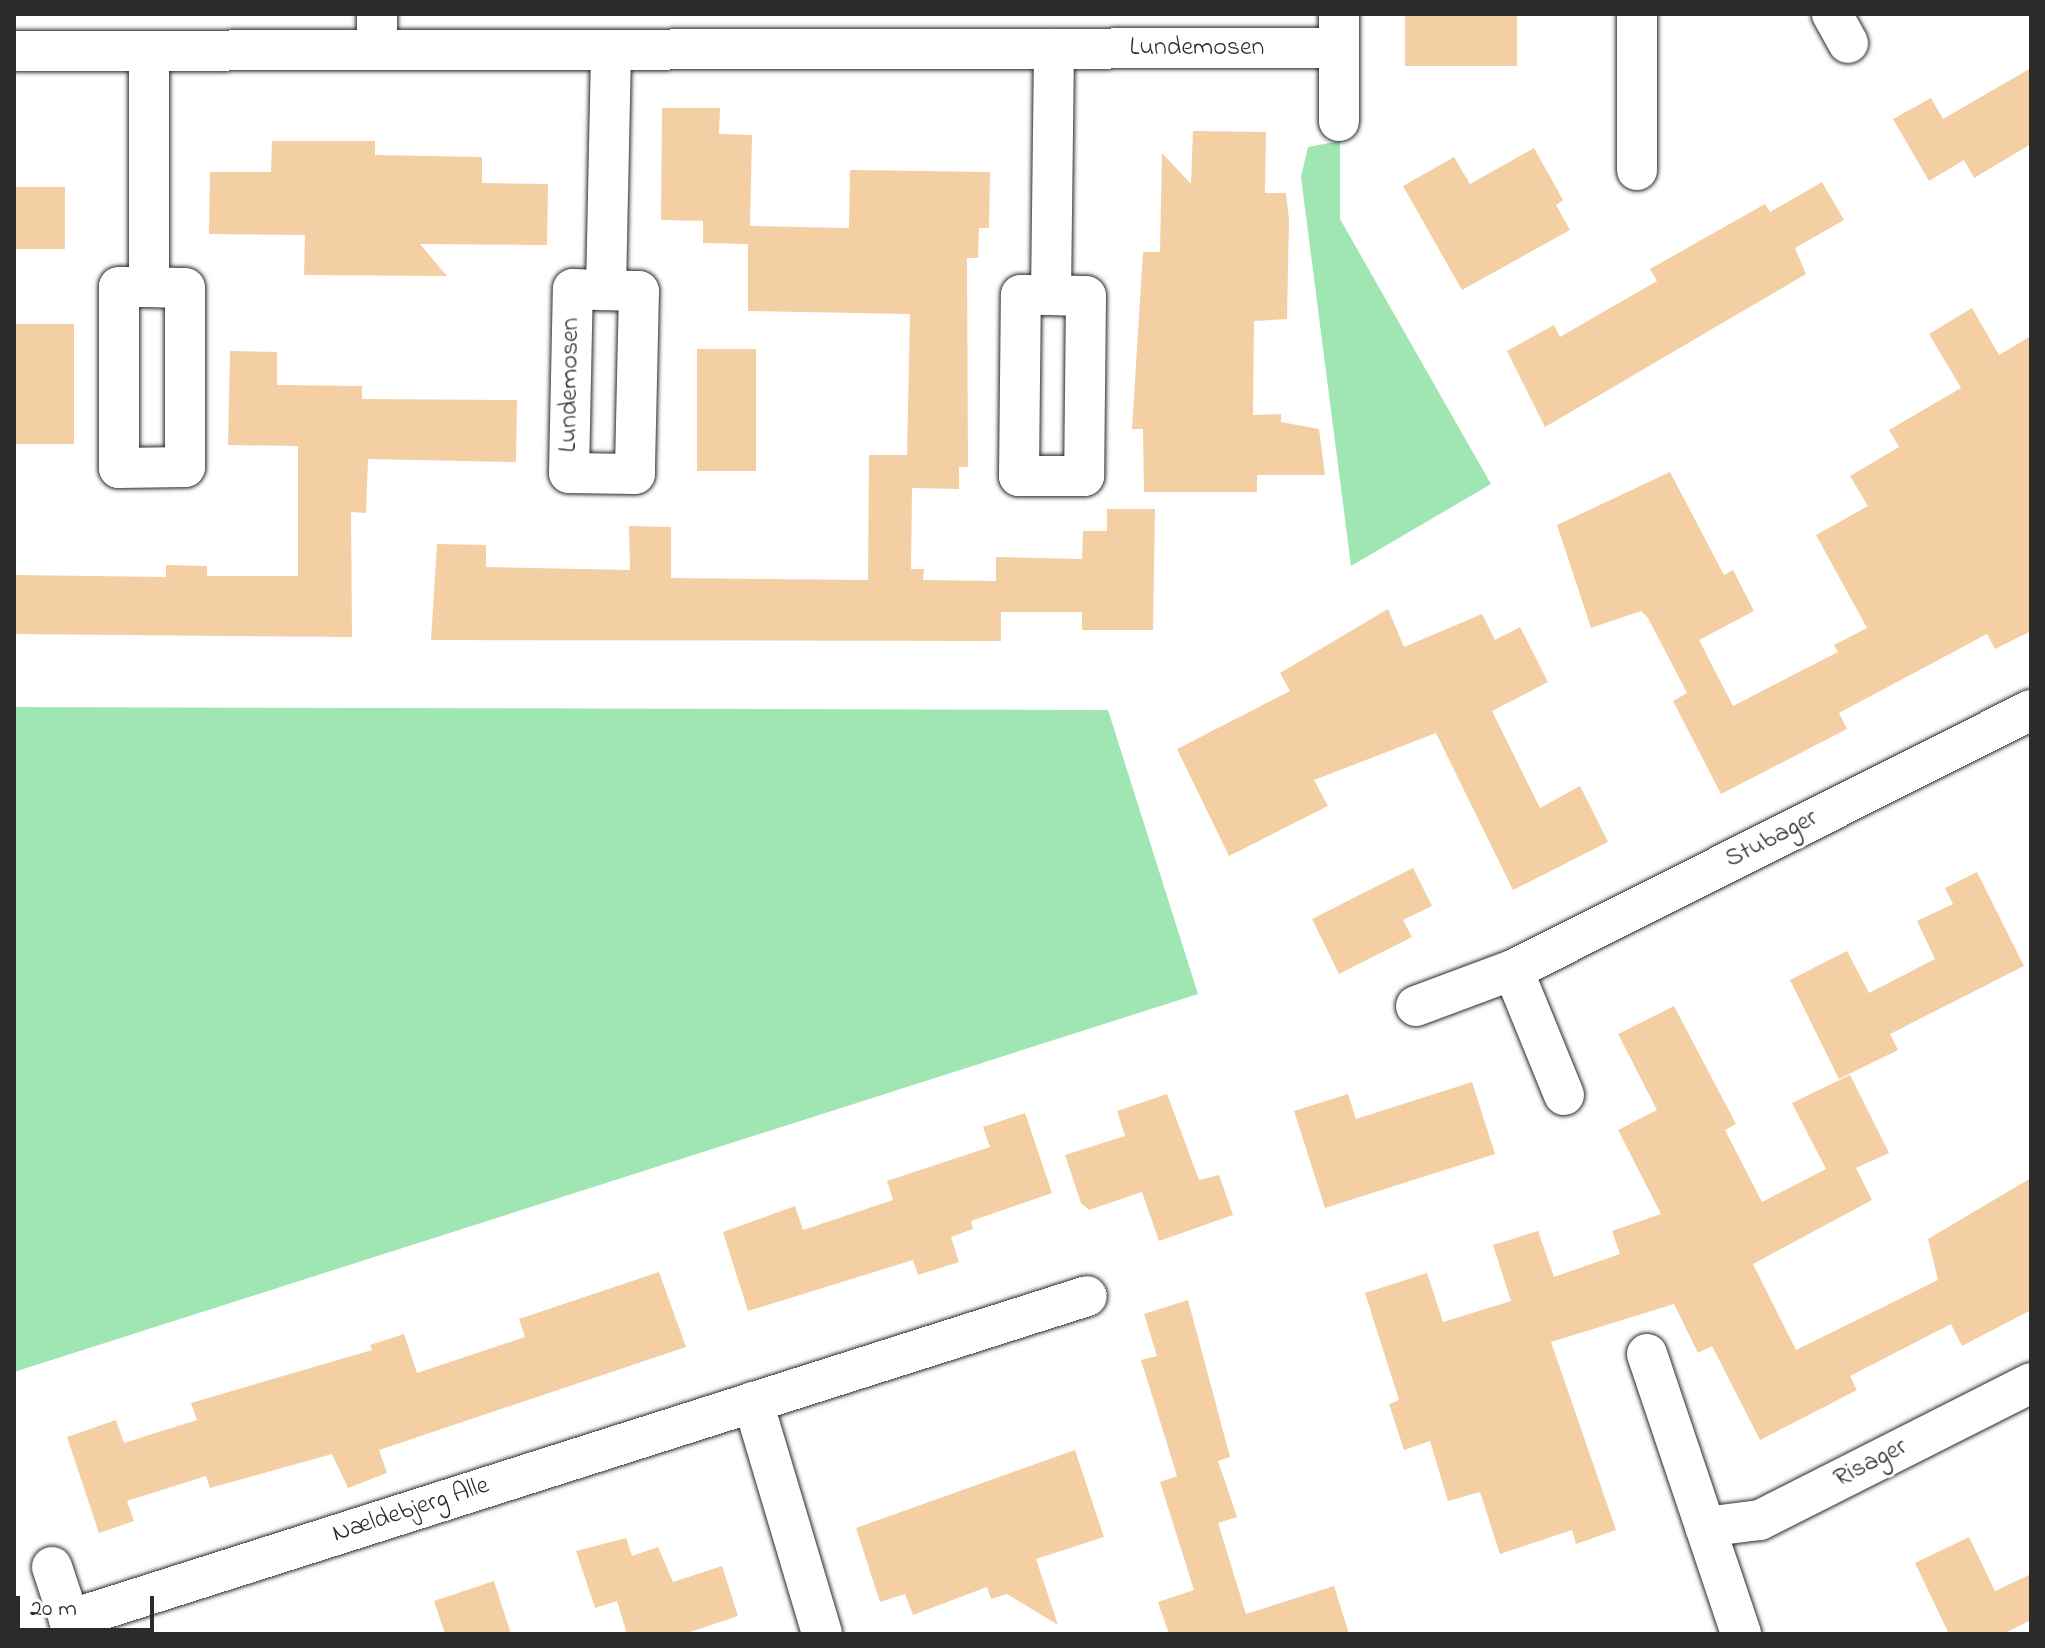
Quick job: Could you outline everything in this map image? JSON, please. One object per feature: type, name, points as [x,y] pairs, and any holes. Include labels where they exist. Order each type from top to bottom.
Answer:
[{"type":"street","points":[[1637,14],[1637,170]]},
{"type":"street","name":"Lundemosen","points":[[14,51],[149,51],[377,32],[611,50],[821,32],[1054,49],[1339,31],[1339,121]]},
{"type":"street","points":[[1051,295],[1054,49]]},
{"type":"street","name":"Lundemosen","points":[[606,290],[611,50]]},
{"type":"street","points":[[149,51],[149,287]]},
{"type":"street","name":"Stubager","points":[[1416,1006],[1513,970],[2031,710]]},
{"type":"street","points":[[1513,970],[1564,1095]]},
{"type":"street","name":"Nældebjerg Alle","points":[[52,1567],[71,1627],[753,1402],[1087,1296]]},
{"type":"street","points":[[1647,1354],[1741,1634]]},
{"type":"street","name":"Risager","points":[[1705,1527],[1760,1520],[2031,1383]]},
{"type":"street","points":[[753,1402],[822,1634]]},
{"type":"green space","points":[[1340,141],[1340,219],[1491,484],[1351,566],[1301,177],[1308,147]]},
{"type":"green space","points":[[14,707],[1108,710],[1198,994],[14,1372]]},
{"type":"building","points":[[1405,14],[1517,14],[1517,66],[1405,66]]},
{"type":"building","points":[[2031,68],[2031,144],[1974,178],[1964,160],[1929,181],[1893,119],[1931,98],[1943,119]]},
{"type":"building","points":[[662,108],[720,108],[719,134],[752,135],[750,226],[849,228],[850,170],[990,172],[989,228],[979,228],[978,258],[967,258],[968,467],[959,467],[959,489],[912,488],[911,569],[924,569],[923,580],[996,581],[996,557],[1082,559],[1083,531],[1107,531],[1107,509],[1155,509],[1153,630],[1082,630],[1082,612],[1001,612],[1001,641],[431,640],[437,544],[486,545],[486,567],[630,570],[629,526],[671,527],[671,578],[868,580],[869,455],[907,455],[910,314],[748,311],[748,244],[703,243],[703,221],[661,220]]},
{"type":"building","points":[[1193,131],[1266,132],[1265,193],[1286,193],[1289,220],[1287,319],[1254,321],[1253,415],[1281,414],[1281,422],[1319,429],[1325,475],[1257,475],[1257,492],[1144,492],[1143,429],[1132,429],[1143,252],[1160,252],[1162,153],[1191,184]]},
{"type":"building","points":[[272,141],[375,141],[375,155],[482,157],[482,183],[548,184],[547,245],[420,244],[447,276],[304,275],[305,235],[209,234],[210,172],[271,172]]},
{"type":"building","points":[[1534,148],[1563,200],[1556,205],[1570,230],[1462,290],[1403,186],[1454,157],[1470,184]]},
{"type":"building","points":[[1822,182],[1844,220],[1795,248],[1806,274],[1545,427],[1507,351],[1554,325],[1560,337],[1657,281],[1650,269],[1765,204],[1770,212]]},
{"type":"building","points":[[14,187],[65,187],[65,249],[14,249]]},
{"type":"building","points":[[1972,308],[1999,355],[2031,336],[2031,631],[1995,649],[1987,634],[1839,713],[1847,729],[1721,794],[1673,701],[1687,693],[1648,618],[1641,611],[1591,628],[1557,525],[1670,472],[1724,575],[1733,570],[1754,611],[1699,640],[1733,706],[1838,652],[1834,645],[1867,628],[1816,535],[1868,506],[1850,476],[1899,447],[1889,430],[1961,388],[1929,334]]},
{"type":"building","points":[[14,324],[74,324],[74,444],[14,444]]},
{"type":"building","points":[[697,349],[756,349],[756,471],[697,471]]},
{"type":"building","points":[[230,351],[277,352],[277,385],[362,386],[362,399],[517,400],[516,462],[368,459],[366,513],[351,512],[352,637],[14,634],[14,575],[166,577],[166,565],[207,566],[207,576],[298,576],[298,446],[228,445]]},
{"type":"building","points":[[1388,609],[1404,647],[1482,614],[1495,640],[1520,627],[1548,682],[1492,711],[1540,808],[1580,786],[1608,842],[1513,890],[1436,733],[1314,780],[1328,806],[1229,856],[1177,749],[1290,691],[1280,673]]},
{"type":"building","points":[[1413,868],[1432,906],[1403,920],[1412,937],[1339,974],[1312,919]]},
{"type":"building","points":[[1977,872],[2024,966],[1890,1034],[1898,1050],[1839,1079],[1790,980],[1847,951],[1869,993],[1935,959],[1917,921],[1953,904],[1945,888]]},
{"type":"building","points":[[1674,1006],[1736,1124],[1725,1130],[1762,1202],[1826,1169],[1792,1103],[1850,1075],[1889,1153],[1856,1168],[1872,1200],[1753,1264],[1796,1350],[1938,1280],[1928,1239],[2031,1178],[2031,1310],[1962,1346],[1951,1324],[1850,1376],[1857,1390],[1760,1440],[1712,1346],[1698,1353],[1674,1304],[1551,1342],[1616,1530],[1576,1544],[1572,1530],[1500,1554],[1480,1492],[1448,1501],[1430,1441],[1404,1450],[1389,1404],[1399,1400],[1365,1293],[1427,1273],[1443,1322],[1511,1301],[1493,1245],[1538,1231],[1554,1277],[1620,1254],[1612,1231],[1661,1214],[1618,1130],[1657,1110],[1618,1034]]},
{"type":"building","points":[[1472,1082],[1495,1154],[1325,1208],[1294,1111],[1348,1094],[1356,1119]]},
{"type":"building","points":[[1167,1094],[1199,1180],[1219,1175],[1233,1215],[1159,1241],[1142,1192],[1089,1210],[1081,1203],[1065,1155],[1125,1136],[1117,1111]]},
{"type":"building","points":[[1025,1113],[1052,1193],[971,1221],[973,1229],[951,1237],[959,1262],[918,1275],[913,1260],[748,1311],[723,1232],[795,1206],[803,1230],[893,1200],[887,1181],[990,1147],[983,1127]]},
{"type":"building","points":[[659,1272],[686,1347],[379,1450],[387,1473],[348,1488],[332,1454],[210,1488],[206,1476],[127,1501],[134,1521],[99,1533],[67,1437],[116,1420],[124,1443],[197,1420],[191,1403],[372,1350],[370,1345],[404,1334],[417,1373],[525,1337],[519,1319]]},
{"type":"building","points":[[1188,1300],[1230,1457],[1218,1461],[1237,1517],[1218,1523],[1246,1614],[1334,1586],[1349,1634],[1169,1634],[1158,1602],[1194,1590],[1160,1482],[1177,1476],[1141,1360],[1157,1356],[1144,1314]]},
{"type":"building","points":[[1075,1450],[1104,1537],[1036,1559],[1058,1625],[1007,1594],[991,1599],[987,1587],[913,1615],[905,1594],[880,1602],[856,1528]]},
{"type":"building","points":[[1969,1537],[1995,1591],[2031,1574],[2031,1620],[2003,1634],[1949,1634],[1915,1563]]},
{"type":"building","points":[[626,1538],[632,1556],[658,1547],[673,1582],[722,1566],[738,1616],[684,1634],[627,1634],[617,1601],[595,1608],[576,1551]]},
{"type":"building","points":[[494,1581],[511,1634],[445,1634],[434,1601]]}]
